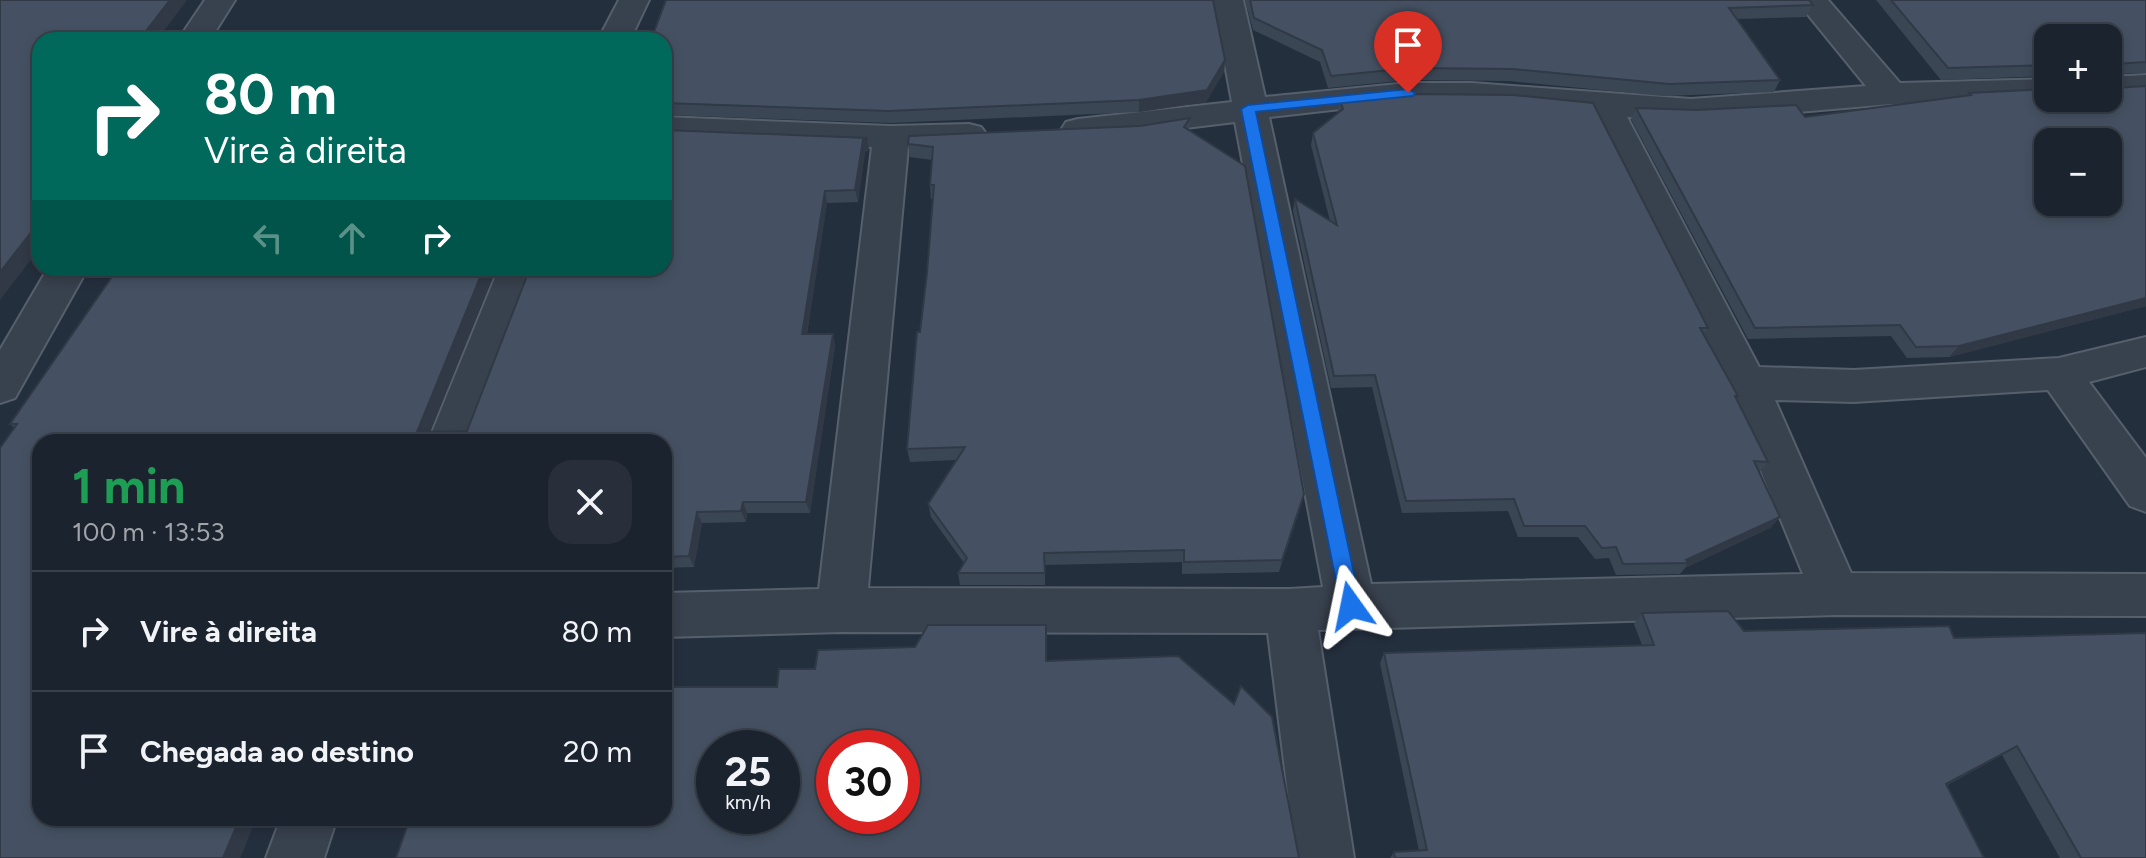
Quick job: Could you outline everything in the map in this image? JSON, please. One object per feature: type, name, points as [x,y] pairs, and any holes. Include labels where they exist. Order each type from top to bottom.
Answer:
[{"type":"street","points":[[199,32],[220,0]]},
{"type":"street","points":[[618,32],[634,0]]},
{"type":"street","points":[[1228,0],[1351,606]]},
{"type":"street","points":[[1811,0],[1891,94]]},
{"type":"street","points":[[2122,86],[2146,85]]},
{"type":"street","points":[[1048,132],[1139,126],[1248,109],[1408,93],[1509,94],[1604,106],[1663,109],[1755,107],[1891,94],[2034,89]]},
{"type":"street","points":[[1604,106],[1746,383],[1836,594]]},
{"type":"street","points":[[672,128],[891,137],[1002,134]]},
{"type":"street","points":[[841,610],[891,137]]},
{"type":"street","points":[[0,387],[63,276]]},
{"type":"street","points":[[453,434],[516,276]]},
{"type":"street","points":[[1746,383],[1854,386],[2059,374],[2146,352]]},
{"type":"street","points":[[2059,374],[2146,493]]},
{"type":"street","points":[[672,615],[841,610],[1290,611],[1351,606],[1836,594],[2146,595]]},
{"type":"street","points":[[1290,611],[1325,858]]},
{"type":"street","points":[[295,858],[306,826]]},
{"type":"building","points":[[0,0],[170,0],[145,32],[32,32],[32,231],[0,272]]},
{"type":"building","points":[[666,0],[1213,0],[1225,60],[1207,90],[1139,100],[889,111],[672,103],[672,32],[654,32]]},
{"type":"building","points":[[1250,0],[1809,0],[1813,5],[1729,8],[1780,80],[1669,84],[1513,69],[1411,68],[1331,76],[1322,50],[1254,18]]},
{"type":"building","points":[[1891,0],[2146,0],[2146,62],[2122,64],[2122,24],[2034,24],[2034,65],[1948,68]]},
{"type":"building","points":[[2146,86],[2146,298],[1959,346],[1916,347],[1900,325],[1755,328],[1636,108],[1697,110],[1796,105],[1805,117],[1971,95],[1969,93],[2034,90],[2034,112],[2122,112],[2122,88]]},
{"type":"building","points":[[1411,94],[1513,95],[1593,103],[1708,328],[1700,328],[1738,396],[1735,396],[1768,462],[1754,461],[1780,517],[1686,560],[1688,563],[1623,564],[1616,547],[1602,548],[1585,526],[1524,526],[1514,499],[1406,501],[1375,375],[1334,376],[1295,199],[1337,225],[1313,133],[1343,109],[1340,101]]},
{"type":"building","points":[[1190,118],[1184,127],[1245,166],[1304,494],[1282,560],[1184,562],[1184,550],[1044,553],[1045,573],[958,573],[967,558],[928,504],[965,447],[907,449],[934,185],[930,185],[933,147],[908,144],[909,136],[1140,126]]},
{"type":"building","points":[[672,130],[867,138],[863,140],[855,190],[825,191],[802,334],[833,334],[806,502],[743,502],[741,511],[697,512],[689,556],[672,557],[672,434],[32,434],[32,826],[237,826],[223,858],[0,858],[0,448],[17,424],[10,424],[112,276],[481,276],[417,432],[467,431],[527,276],[672,276]]},
{"type":"building","points":[[1728,611],[1744,631],[1949,626],[1954,638],[2146,633],[2146,858],[2081,858],[2017,746],[1946,784],[1984,858],[1395,858],[1394,852],[1427,850],[1384,653],[1654,645],[1642,613]]},
{"type":"building","points":[[928,625],[1046,625],[1046,661],[1178,656],[1234,704],[1241,686],[1272,717],[1299,858],[396,858],[407,826],[672,826],[672,687],[777,687],[779,669],[815,669],[818,650],[915,647]]},
{"type":"route","points":[[1351,606],[1248,109],[1408,93]]}]
